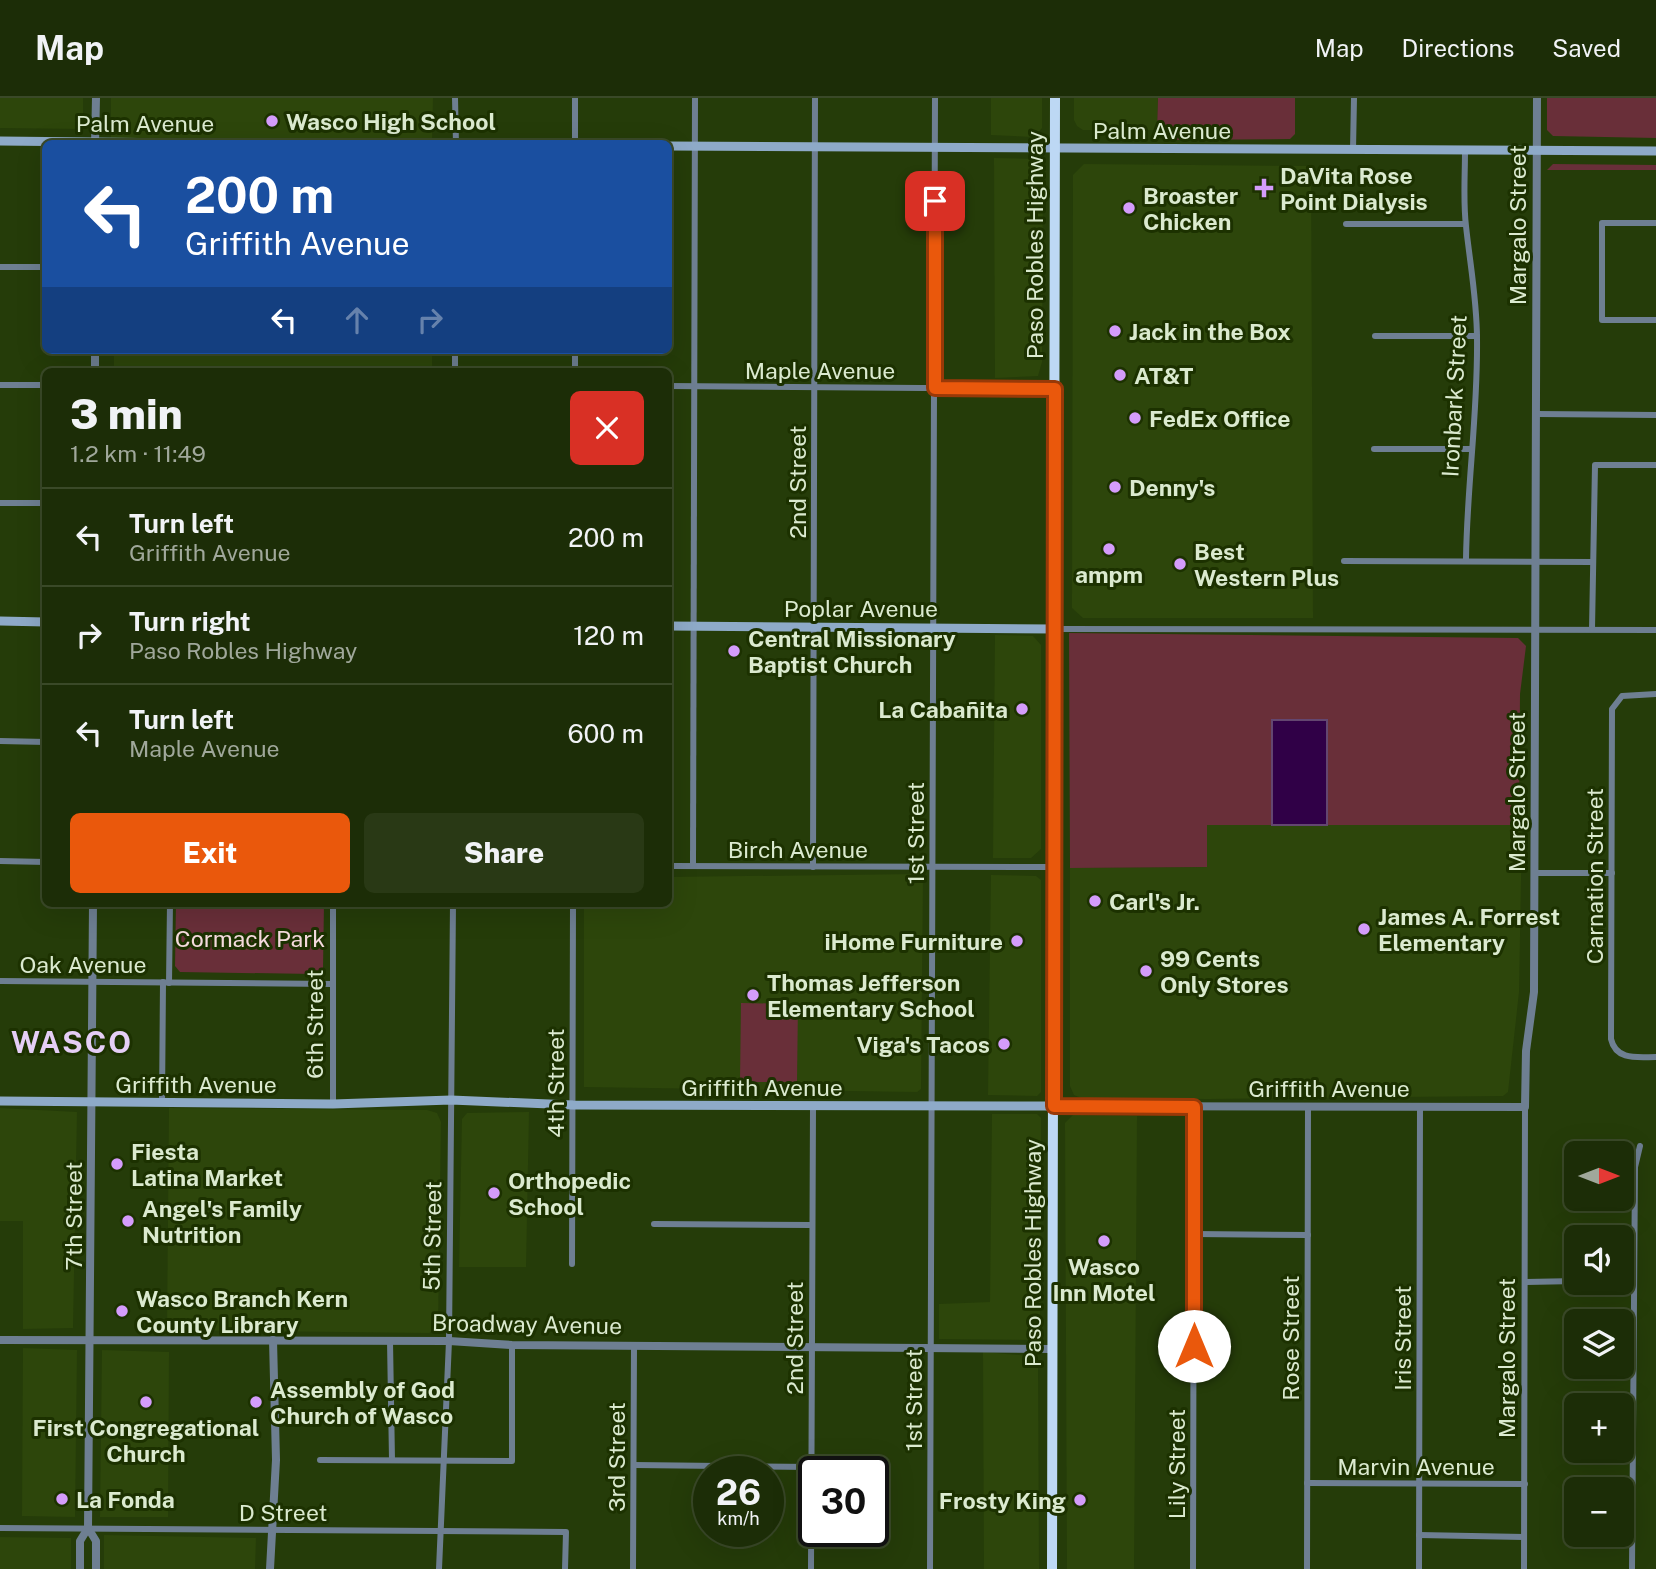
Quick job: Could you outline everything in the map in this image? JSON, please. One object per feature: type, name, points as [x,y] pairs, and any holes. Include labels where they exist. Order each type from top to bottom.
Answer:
[{"type":"highway","name":"Paso Robles Highway","points":[[1052,1569],[1055,98]]},
{"type":"main road","name":"Palm Avenue","points":[[0,141],[42,142]]},
{"type":"main road","name":"Palm Avenue","points":[[672,146],[1656,151]]},
{"type":"main road","points":[[0,621],[42,622]]},
{"type":"main road","name":"Poplar Avenue","points":[[672,626],[1054,629]]},
{"type":"main road","name":"Griffith Avenue","points":[[0,1101],[333,1104],[451,1100],[573,1105],[813,1107],[931,1103],[1054,1106]]},
{"type":"street","points":[[96,98],[96,140]]},
{"type":"street","points":[[455,98],[456,140]]},
{"type":"street","points":[[575,98],[575,140]]},
{"type":"street","points":[[693,866],[695,98]]},
{"type":"street","name":"2nd Street","points":[[813,867],[815,98]]},
{"type":"street","name":"1st Street","points":[[930,1569],[935,98]]},
{"type":"street","points":[[1353,150],[1354,98]]},
{"type":"street","name":"Margalo Street","points":[[1524,1569],[1524,1107],[1526,1051],[1534,992],[1537,98]]},
{"type":"street","name":"Ironbark Street","points":[[1465,151],[1465,224],[1476,294],[1477,336],[1472,449],[1467,492],[1466,559]]},
{"type":"street","points":[[1656,223],[1602,223],[1602,320],[1656,320]]},
{"type":"street","points":[[1346,224],[1465,224]]},
{"type":"street","points":[[0,267],[42,267]]},
{"type":"street","points":[[1375,336],[1477,336]]},
{"type":"street","points":[[0,385],[42,385]]},
{"type":"street","name":"Maple Avenue","points":[[672,386],[1055,389]]},
{"type":"street","points":[[1537,414],[1656,415]]},
{"type":"street","points":[[1374,449],[1472,449]]},
{"type":"street","points":[[1592,629],[1595,464],[1656,465]]},
{"type":"street","points":[[0,503],[42,503]]},
{"type":"street","points":[[1344,561],[1466,559],[1593,562]]},
{"type":"street","points":[[1054,629],[1656,630]]},
{"type":"street","name":"Carnation Street","points":[[1656,694],[1628,694],[1618,699],[1612,709],[1611,1039],[1617,1052],[1631,1057],[1656,1057]]},
{"type":"street","points":[[0,741],[42,742]]},
{"type":"street","points":[[0,861],[42,862]]},
{"type":"street","name":"Birch Avenue","points":[[672,866],[1054,867]]},
{"type":"street","points":[[1534,873],[1612,873]]},
{"type":"street","name":"7th Street","points":[[93,907],[89,1528],[96,1541],[96,1569]]},
{"type":"street","points":[[162,1103],[170,907]]},
{"type":"street","name":"6th Street","points":[[333,907],[333,1104]]},
{"type":"street","name":"5th Street","points":[[439,1569],[449,1341],[453,907]]},
{"type":"street","name":"4th Street","points":[[572,1264],[573,907]]},
{"type":"street","name":"Oak Avenue","points":[[0,981],[333,984]]},
{"type":"street","name":"Griffith Avenue","points":[[1054,1106],[1524,1107]]},
{"type":"street","name":"2nd Street","points":[[811,1456],[813,1107]]},
{"type":"street","name":"Lily Street","points":[[1193,1569],[1194,1107]]},
{"type":"street","name":"Rose Street","points":[[1307,1569],[1308,1107]]},
{"type":"street","name":"Iris Street","points":[[1419,1569],[1420,1107]]},
{"type":"street","points":[[1634,1280],[1635,1167],[1640,1146]]},
{"type":"street","points":[[654,1224],[812,1225]]},
{"type":"street","points":[[1194,1234],[1308,1235]]},
{"type":"street","points":[[1526,1282],[1564,1281]]},
{"type":"street","points":[[1632,1569],[1634,1295]]},
{"type":"street","name":"Broadway Avenue","points":[[0,1340],[449,1341],[512,1345],[1052,1349]]},
{"type":"street","points":[[270,1569],[276,1460],[273,1340]]},
{"type":"street","points":[[390,1341],[391,1460]]},
{"type":"street","points":[[320,1460],[512,1461],[512,1345]]},
{"type":"street","name":"3rd Street","points":[[633,1569],[634,1346]]},
{"type":"street","points":[[634,1465],[798,1467]]},
{"type":"street","name":"Marvin Avenue","points":[[1307,1483],[1525,1484]]},
{"type":"street","name":"D Street","points":[[0,1528],[566,1532],[565,1569]]},
{"type":"street","name":"7th Street","points":[[80,1569],[80,1541],[89,1528]]},
{"type":"street","points":[[1419,1535],[1524,1537]]},
{"type":"street","name":"2nd Street","points":[[811,1547],[811,1569]]},
{"type":"shaded area","points":[[0,98],[83,98],[83,129],[0,128]]},
{"type":"shaded area","name":"Wasco High School","points":[[111,98],[433,98],[432,140],[111,140]]},
{"type":"shaded area","points":[[991,98],[1042,98],[1042,128],[1034,137],[991,135]]},
{"type":"shaded area","points":[[1074,98],[1158,98],[1157,130],[1083,130],[1074,120]]},
{"type":"shaded area","points":[[994,158],[1037,159],[1043,165],[1042,362],[1038,376],[995,378]]},
{"type":"shaded area","points":[[1084,164],[1311,166],[1313,618],[1083,618],[1072,608],[1073,175]]},
{"type":"shaded area","points":[[114,354],[432,354],[432,368],[114,368]]},
{"type":"shaded area","points":[[995,635],[1033,636],[1041,645],[1041,849],[1031,858],[993,858]]},
{"type":"shaded area","points":[[1272,720],[1327,720],[1327,825],[1272,825]]},
{"type":"shaded area","name":"James A. Forrest Elementary","points":[[1207,825],[1522,825],[1519,992],[1508,1092],[1503,1096],[1208,1099],[1081,1098],[1074,1095],[1070,1086],[1070,868],[1207,867]]},
{"type":"shaded area","name":"Thomas Jefferson Elementary School","points":[[919,874],[923,877],[921,1089],[917,1092],[584,1087],[584,907],[672,907],[672,877]]},
{"type":"shaded area","points":[[991,875],[1036,876],[1041,880],[1041,1092],[1037,1096],[988,1095]]},
{"type":"shaded area","points":[[0,1108],[77,1112],[73,1328],[23,1329],[23,1221],[0,1221]]},
{"type":"shaded area","points":[[169,1108],[427,1110],[437,1113],[441,1122],[438,1328],[429,1333],[167,1330]]},
{"type":"shaded area","name":"Orthopedic School","points":[[529,1112],[526,1267],[459,1267],[462,1119],[467,1113]]},
{"type":"shaded area","points":[[992,1114],[1037,1114],[1041,1118],[1040,1332],[1036,1340],[939,1339],[939,1304],[990,1302]]},
{"type":"shaded area","points":[[1073,1115],[1137,1116],[1134,1569],[1067,1569],[1065,1123]]},
{"type":"shaded area","points":[[23,1348],[77,1350],[75,1517],[22,1516]]},
{"type":"shaded area","points":[[102,1350],[169,1352],[168,1517],[100,1517]]},
{"type":"shaded area","points":[[983,1352],[1031,1356],[1038,1361],[1039,1569],[984,1569]]},
{"type":"shaded area","points":[[104,1535],[256,1538],[255,1569],[104,1569]]},
{"type":"shaded area","points":[[0,1537],[71,1538],[71,1569],[0,1569]]},
{"type":"green space","points":[[1158,98],[1295,98],[1295,134],[1290,139],[1167,140],[1157,130]]},
{"type":"green space","points":[[1547,98],[1656,98],[1656,138],[1553,136],[1547,130]]},
{"type":"green space","points":[[1553,164],[1656,165],[1656,170],[1547,170]]},
{"type":"green space","points":[[1069,633],[1518,638],[1526,646],[1520,694],[1519,825],[1327,825],[1327,720],[1273,720],[1272,825],[1207,825],[1207,867],[1070,868]]},
{"type":"green space","name":"Cormack Park","points":[[176,907],[324,907],[323,969],[314,974],[180,972],[175,966]]},
{"type":"green space","points":[[741,1003],[798,1004],[797,1082],[740,1082]]},
{"type":"place","name":"Wasco High School","points":[[272,121]]},
{"type":"place","name":"DaVita Rose Point Dialysis","points":[[1264,188]]},
{"type":"place","name":"Broaster Chicken","points":[[1129,208]]},
{"type":"place","name":"Jack in the Box","points":[[1115,331]]},
{"type":"place","name":"AT&T","points":[[1120,375]]},
{"type":"place","name":"FedEx Office","points":[[1135,418]]},
{"type":"place","name":"Denny's","points":[[1115,487]]},
{"type":"place","name":"ampm","points":[[1109,549]]},
{"type":"place","name":"Best Western Plus","points":[[1180,564]]},
{"type":"place","name":"Central Missionary Baptist Church","points":[[734,651]]},
{"type":"place","name":"La Cabañita","points":[[1022,709]]},
{"type":"place","name":"Carl's Jr.","points":[[1095,901]]},
{"type":"place","name":"James A. Forrest Elementary","points":[[1364,929]]},
{"type":"place","name":"iHome Furniture","points":[[1017,941]]},
{"type":"place","name":"99 Cents Only Stores","points":[[1146,971]]},
{"type":"place","name":"Thomas Jefferson Elementary School","points":[[753,995]]},
{"type":"place","name":"Viga's Tacos","points":[[1004,1044]]},
{"type":"place","name":"Fiesta Latina Market","points":[[117,1164]]},
{"type":"place","name":"Orthopedic School","points":[[494,1193]]},
{"type":"place","name":"Angel's Family Nutrition","points":[[128,1221]]},
{"type":"place","name":"Wasco Inn Motel","points":[[1104,1241]]},
{"type":"place","name":"Wasco Branch Kern County Library","points":[[122,1311]]},
{"type":"place","name":"First Congregational Church","points":[[146,1402]]},
{"type":"place","name":"Assembly of God Church of Wasco","points":[[256,1402]]},
{"type":"place","name":"La Fonda","points":[[62,1499]]},
{"type":"place","name":"Frosty King","points":[[1080,1500]]},
{"type":"district","name":"WASCO","points":[[72,1042]]},
{"type":"route","points":[[935,201],[935,388],[991,386],[1055,389],[1054,1106],[1194,1107],[1194,1346]]}]
